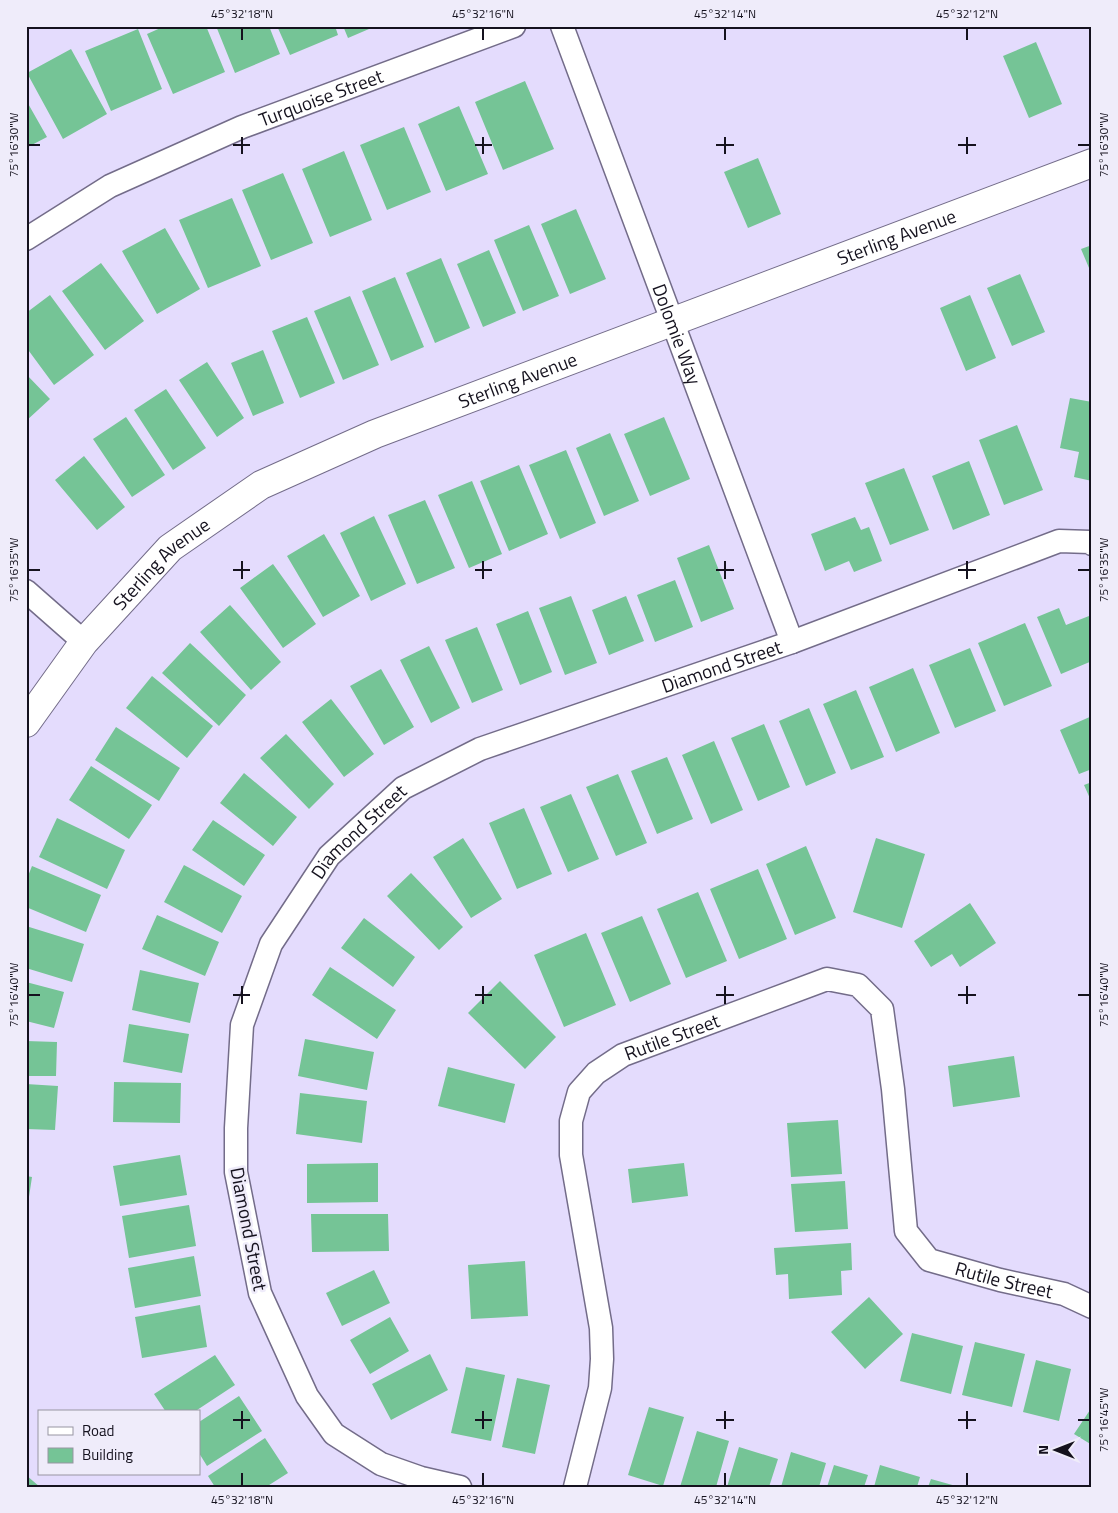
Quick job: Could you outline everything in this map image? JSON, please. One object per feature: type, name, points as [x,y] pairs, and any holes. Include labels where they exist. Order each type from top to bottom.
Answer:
[{"type":"street","name":"Turquoise Street","points":[[26,239],[110,186],[242,127],[514,26]]},
{"type":"street","name":"Dolomie Way","points":[[562,26],[792,642]]},
{"type":"street","name":"Sterling Avenue","points":[[26,723],[84,642],[170,548],[261,485],[375,434],[1092,163]]},
{"type":"street","name":"Diamond Street","points":[[460,1487],[422,1478],[381,1464],[334,1434],[307,1396],[260,1293],[236,1172],[236,1128],[242,1025],[271,944],[329,856],[403,788],[480,749],[792,642],[1059,541],[1090,542],[1092,544]]},
{"type":"street","points":[[26,591],[84,642]]},
{"type":"street","name":"Rutile Street","points":[[575,1487],[600,1388],[602,1360],[601,1328],[571,1154],[571,1121],[579,1092],[596,1072],[623,1055],[827,979],[858,985],[882,1009],[893,1089],[906,1231],[929,1260],[1000,1280],[1064,1294],[1092,1306]]},
{"type":"building","points":[[165,26],[206,26],[225,72],[173,94],[147,34]]},
{"type":"building","points":[[216,26],[269,26],[280,54],[235,73]]},
{"type":"building","points":[[277,26],[335,26],[338,35],[290,55]]},
{"type":"building","points":[[343,26],[376,26],[348,38]]},
{"type":"building","points":[[138,29],[162,89],[111,111],[85,51]]},
{"type":"building","points":[[1036,42],[1062,104],[1029,118],[1003,56]]},
{"type":"building","points":[[71,49],[107,114],[63,139],[27,73]]},
{"type":"building","points":[[525,81],[554,149],[503,170],[475,102]]},
{"type":"building","points":[[26,100],[47,137],[26,148]]},
{"type":"building","points":[[459,106],[488,174],[446,191],[418,124]]},
{"type":"building","points":[[404,127],[431,192],[387,210],[360,145]]},
{"type":"building","points":[[344,151],[372,220],[330,237],[302,169]]},
{"type":"building","points":[[758,158],[781,214],[748,228],[724,172]]},
{"type":"building","points":[[283,173],[313,243],[271,260],[242,190]]},
{"type":"building","points":[[232,198],[261,266],[208,288],[179,220]]},
{"type":"building","points":[[576,209],[606,279],[570,294],[541,224]]},
{"type":"building","points":[[529,225],[559,296],[523,311],[494,240]]},
{"type":"building","points":[[165,228],[200,289],[157,314],[122,251]]},
{"type":"building","points":[[1092,245],[1092,275],[1081,249]]},
{"type":"building","points":[[489,250],[516,313],[483,327],[457,264]]},
{"type":"building","points":[[441,258],[470,328],[435,343],[406,273]]},
{"type":"building","points":[[101,263],[144,321],[105,350],[62,291]]},
{"type":"building","points":[[1020,274],[1045,332],[1012,346],[987,288]]},
{"type":"building","points":[[395,277],[424,347],[391,361],[362,291]]},
{"type":"building","points":[[50,295],[94,355],[54,385],[26,347],[26,313]]},
{"type":"building","points":[[970,295],[996,358],[966,371],[940,308]]},
{"type":"building","points":[[350,296],[379,365],[343,380],[314,311]]},
{"type":"building","points":[[307,317],[335,383],[300,398],[272,331]]},
{"type":"building","points":[[263,350],[284,403],[253,416],[231,363]]},
{"type":"building","points":[[207,362],[244,418],[217,437],[179,380]]},
{"type":"building","points":[[26,374],[50,399],[26,421]]},
{"type":"building","points":[[166,389],[206,448],[173,470],[134,410]]},
{"type":"building","points":[[1070,398],[1092,402],[1092,481],[1074,477],[1079,452],[1060,448]]},
{"type":"building","points":[[126,417],[165,475],[132,497],[93,439]]},
{"type":"building","points":[[664,417],[690,479],[650,496],[624,434]]},
{"type":"building","points":[[1017,425],[1043,490],[1004,505],[979,440]]},
{"type":"building","points":[[610,433],[639,501],[604,516],[576,448]]},
{"type":"building","points":[[566,450],[596,523],[560,539],[529,465]]},
{"type":"building","points":[[84,456],[125,507],[97,530],[55,480]]},
{"type":"building","points":[[969,461],[990,515],[953,530],[932,476]]},
{"type":"building","points":[[519,465],[548,534],[509,551],[480,481]]},
{"type":"building","points":[[904,468],[929,530],[890,545],[865,483]]},
{"type":"building","points":[[472,481],[502,554],[469,568],[438,495]]},
{"type":"building","points":[[425,500],[455,568],[417,584],[388,515]]},
{"type":"building","points":[[374,516],[406,584],[371,601],[340,533]]},
{"type":"building","points":[[855,517],[861,530],[869,527],[882,561],[854,572],[849,561],[825,571],[811,534]]},
{"type":"building","points":[[324,534],[360,596],[323,617],[287,556]]},
{"type":"building","points":[[709,545],[734,609],[701,622],[677,558]]},
{"type":"building","points":[[273,564],[316,624],[283,648],[240,588]]},
{"type":"building","points":[[675,580],[693,627],[655,642],[637,595]]},
{"type":"building","points":[[571,596],[597,663],[565,675],[539,608]]},
{"type":"building","points":[[626,596],[644,641],[609,655],[592,610]]},
{"type":"building","points":[[230,605],[281,662],[251,690],[200,632]]},
{"type":"building","points":[[1059,608],[1066,625],[1089,616],[1092,623],[1092,661],[1061,674],[1037,617]]},
{"type":"building","points":[[528,611],[552,672],[520,685],[496,624]]},
{"type":"building","points":[[1025,623],[1052,686],[1004,706],[978,643]]},
{"type":"building","points":[[477,627],[503,690],[472,703],[445,640]]},
{"type":"building","points":[[190,643],[246,695],[219,726],[162,673]]},
{"type":"building","points":[[429,646],[460,708],[431,723],[400,660]]},
{"type":"building","points":[[970,648],[996,711],[955,728],[929,665]]},
{"type":"building","points":[[913,668],[940,733],[896,752],[869,687]]},
{"type":"building","points":[[381,669],[414,727],[384,745],[350,686]]},
{"type":"building","points":[[152,676],[213,726],[187,758],[126,708]]},
{"type":"building","points":[[856,690],[884,757],[851,770],[823,704]]},
{"type":"building","points":[[331,699],[374,754],[344,777],[302,722]]},
{"type":"building","points":[[809,708],[836,773],[806,786],[779,721]]},
{"type":"building","points":[[1092,716],[1092,769],[1079,774],[1060,730]]},
{"type":"building","points":[[764,724],[790,787],[758,801],[731,738]]},
{"type":"building","points":[[116,727],[180,768],[159,801],[95,760]]},
{"type":"building","points":[[286,734],[334,784],[309,809],[260,758]]},
{"type":"building","points":[[714,741],[743,810],[711,824],[682,755]]},
{"type":"building","points":[[667,757],[693,819],[657,834],[631,771]]},
{"type":"building","points":[[91,766],[152,805],[129,839],[69,800]]},
{"type":"building","points":[[244,773],[297,817],[273,846],[220,803]]},
{"type":"building","points":[[618,774],[647,843],[616,856],[586,787]]},
{"type":"building","points":[[1092,782],[1092,803],[1084,785]]},
{"type":"building","points":[[571,794],[599,859],[568,872],[540,807]]},
{"type":"building","points":[[524,808],[552,874],[517,889],[489,823]]},
{"type":"building","points":[[57,818],[125,850],[107,889],[39,857]]},
{"type":"building","points":[[213,820],[265,855],[244,886],[192,850]]},
{"type":"building","points":[[463,838],[502,899],[471,918],[433,857]]},
{"type":"building","points":[[876,838],[925,854],[902,928],[853,912]]},
{"type":"building","points":[[806,846],[836,918],[795,935],[766,864]]},
{"type":"building","points":[[184,865],[242,896],[222,933],[164,902]]},
{"type":"building","points":[[32,866],[101,895],[86,932],[26,907],[26,881]]},
{"type":"building","points":[[758,869],[787,939],[739,959],[710,889]]},
{"type":"building","points":[[411,873],[463,927],[439,950],[387,896]]},
{"type":"building","points":[[698,892],[727,961],[686,978],[657,909]]},
{"type":"building","points":[[970,903],[996,943],[960,967],[952,954],[931,967],[914,941]]},
{"type":"building","points":[[157,915],[219,942],[205,976],[142,949]]},
{"type":"building","points":[[642,916],[671,984],[630,1002],[601,933]]},
{"type":"building","points":[[364,918],[415,957],[393,987],[341,948]]},
{"type":"building","points":[[26,926],[84,944],[72,982],[26,968]]},
{"type":"building","points":[[586,933],[616,1005],[564,1027],[534,955]]},
{"type":"building","points":[[330,967],[396,1010],[377,1039],[312,995]]},
{"type":"building","points":[[140,970],[199,983],[190,1023],[132,1010]]},
{"type":"building","points":[[500,981],[556,1037],[525,1069],[468,1013]]},
{"type":"building","points":[[26,982],[64,992],[54,1028],[26,1021]]},
{"type":"building","points":[[129,1024],[189,1034],[182,1073],[123,1062]]},
{"type":"building","points":[[305,1039],[374,1052],[367,1090],[298,1076]]},
{"type":"building","points":[[26,1041],[57,1042],[56,1076],[26,1076]]},
{"type":"building","points":[[1014,1056],[1020,1097],[953,1107],[948,1066]]},
{"type":"building","points":[[448,1067],[515,1084],[505,1123],[438,1106]]},
{"type":"building","points":[[114,1082],[181,1083],[180,1123],[113,1122]]},
{"type":"building","points":[[26,1084],[58,1086],[55,1130],[26,1129]]},
{"type":"building","points":[[300,1093],[367,1101],[362,1143],[296,1134]]},
{"type":"building","points":[[838,1120],[842,1174],[791,1177],[787,1123]]},
{"type":"building","points":[[180,1155],[187,1195],[120,1206],[113,1166]]},
{"type":"building","points":[[378,1163],[378,1202],[307,1203],[307,1164]]},
{"type":"building","points":[[684,1163],[688,1196],[632,1203],[628,1169]]},
{"type":"building","points":[[26,1176],[32,1177],[27,1210],[26,1209]]},
{"type":"building","points":[[845,1181],[848,1229],[795,1232],[791,1184]]},
{"type":"building","points":[[189,1205],[196,1246],[129,1258],[122,1216]]},
{"type":"building","points":[[311,1214],[388,1214],[389,1251],[312,1252]]},
{"type":"building","points":[[851,1243],[852,1270],[841,1271],[842,1295],[789,1299],[788,1274],[776,1275],[774,1248]]},
{"type":"building","points":[[194,1256],[201,1296],[135,1308],[128,1268]]},
{"type":"building","points":[[525,1261],[528,1316],[471,1319],[468,1265]]},
{"type":"building","points":[[374,1270],[390,1303],[342,1326],[326,1293]]},
{"type":"building","points":[[869,1297],[903,1334],[865,1369],[831,1332]]},
{"type":"building","points":[[200,1305],[207,1347],[142,1358],[135,1317]]},
{"type":"building","points":[[390,1317],[409,1351],[370,1374],[350,1340]]},
{"type":"building","points":[[912,1333],[963,1346],[951,1394],[900,1381]]},
{"type":"building","points":[[975,1342],[1025,1354],[1012,1407],[962,1395]]},
{"type":"building","points":[[430,1354],[448,1390],[391,1420],[372,1384]]},
{"type":"building","points":[[215,1355],[235,1385],[197,1410],[165,1410],[154,1394]]},
{"type":"building","points":[[1036,1360],[1071,1369],[1059,1421],[1023,1412]]},
{"type":"building","points":[[466,1367],[505,1375],[491,1441],[451,1433]]},
{"type":"building","points":[[517,1378],[550,1385],[535,1454],[502,1447]]},
{"type":"building","points":[[239,1396],[262,1431],[207,1466],[200,1455],[200,1421]]},
{"type":"building","points":[[649,1407],[684,1417],[663,1486],[628,1475]]},
{"type":"building","points":[[1092,1407],[1092,1445],[1074,1434]]},
{"type":"building","points":[[697,1431],[729,1441],[716,1487],[680,1487]]},
{"type":"building","points":[[265,1438],[288,1473],[266,1487],[215,1487],[208,1476]]},
{"type":"building","points":[[739,1447],[778,1459],[769,1487],[727,1487]]},
{"type":"building","points":[[791,1452],[826,1463],[819,1487],[781,1487]]},
{"type":"building","points":[[834,1465],[868,1475],[864,1487],[827,1487]]},
{"type":"building","points":[[880,1465],[920,1477],[917,1487],[874,1487]]},
{"type":"building","points":[[26,1475],[40,1487],[26,1487]]},
{"type":"building","points":[[931,1479],[956,1486],[956,1487],[928,1487]]}]
